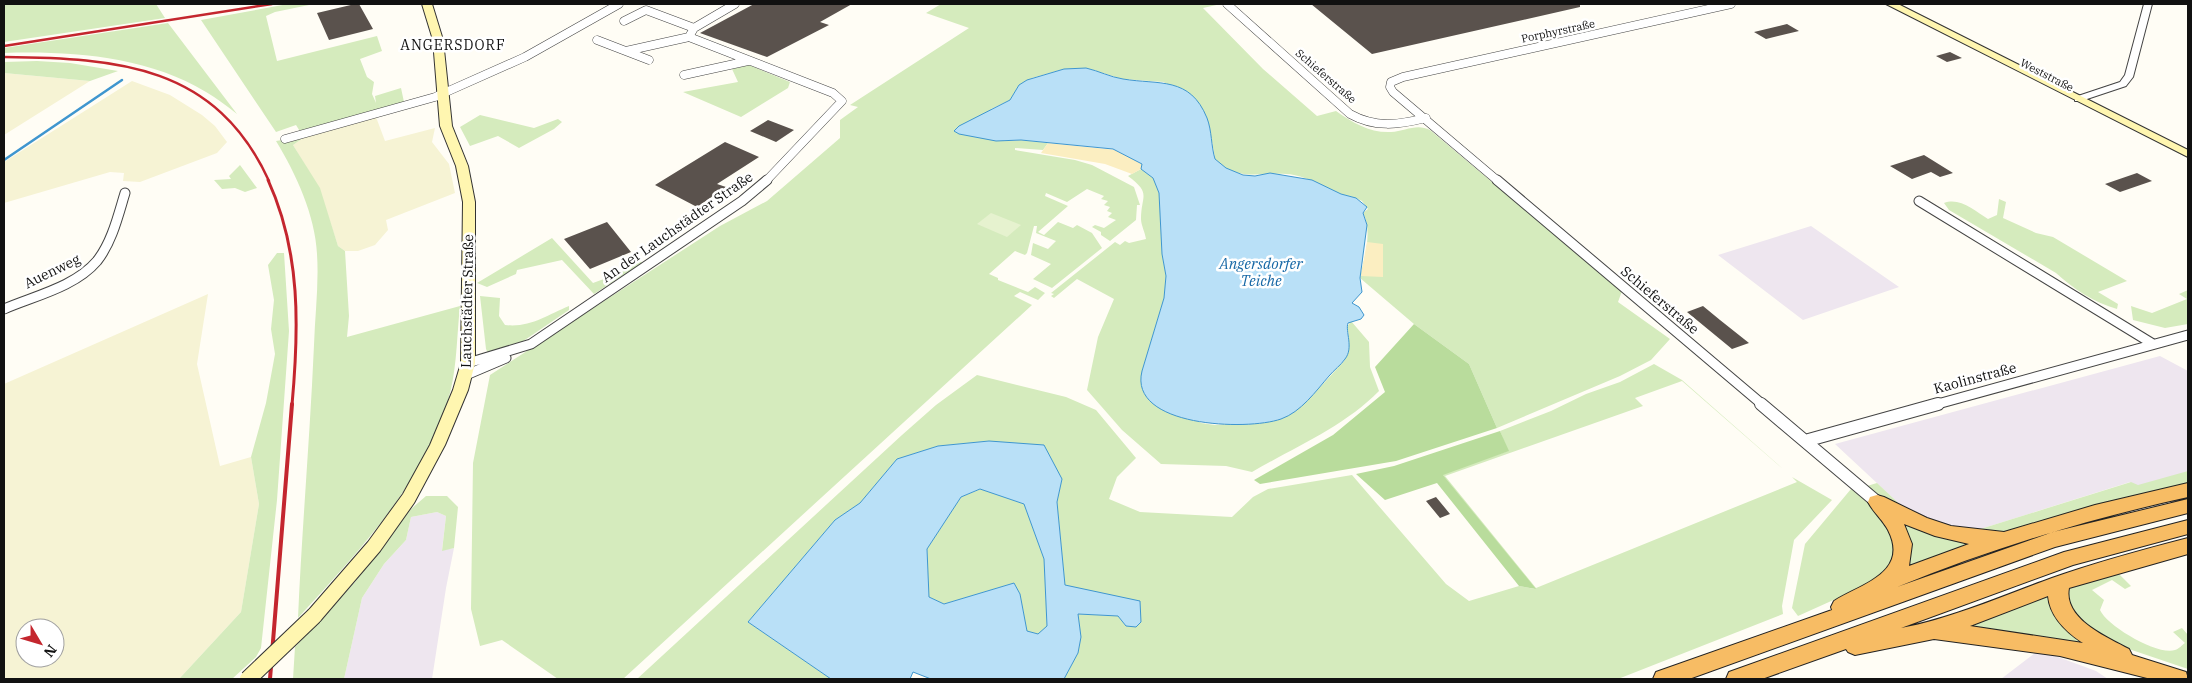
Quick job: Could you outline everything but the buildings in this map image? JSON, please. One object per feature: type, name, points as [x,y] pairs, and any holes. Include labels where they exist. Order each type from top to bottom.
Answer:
[{"type":"highway","points":[[1812,625],[1846,603],[1888,582],[2008,538],[2076,517],[2188,490]]},
{"type":"highway","points":[[1877,502],[1914,521],[1947,532],[1976,538],[2008,538]]},
{"type":"highway","points":[[1877,502],[1893,523],[1903,550],[1900,566],[1888,582]]},
{"type":"highway","points":[[1664,679],[2053,540],[2188,506]]},
{"type":"highway","points":[[1737,679],[2062,561],[2188,527]]},
{"type":"highway","points":[[1804,655],[1833,652],[1886,639],[1933,631],[2060,583],[2133,560],[2188,546]]},
{"type":"highway","points":[[2060,583],[2058,599],[2063,612],[2075,626],[2092,639],[2144,667]]},
{"type":"highway","points":[[1933,631],[2046,643],[2144,667],[2178,679]]},
{"type":"main road","name":"Lauchstädter Straße","points":[[248,679],[314,616],[350,576],[398,515],[419,481],[442,436],[467,369],[469,202],[462,166],[446,126],[438,40],[427,4]]},
{"type":"main road","points":[[1891,4],[2083,97]]},
{"type":"main road","name":"Weststraße","points":[[1906,4],[2188,154]]},
{"type":"main road","name":"Weststraße","points":[[2083,97],[2188,146]]},
{"type":"street","points":[[285,139],[442,94],[526,58],[619,4]]},
{"type":"street","points":[[626,51],[689,37],[694,28],[735,4]]},
{"type":"street","name":"Schieferstraße","points":[[1227,4],[1339,106],[1357,119],[1381,126],[1398,125],[1426,118]]},
{"type":"street","name":"Porphyrstraße","points":[[1391,82],[1403,77],[1731,4]]},
{"type":"street","points":[[2083,97],[2123,84],[2130,75],[2148,4]]},
{"type":"street","points":[[624,21],[646,10],[694,28]]},
{"type":"street","name":"An der Lauchstädter Straße","points":[[467,369],[498,362],[531,344],[590,306],[650,262],[742,201],[783,164],[842,101],[834,93],[689,37]]},
{"type":"street","points":[[597,40],[649,60]]},
{"type":"street","points":[[684,75],[748,61]]},
{"type":"street","name":"Schieferstraße","points":[[1391,82],[1390,87],[1393,92],[1877,502]]},
{"type":"street","name":"Auenweg","points":[[4,309],[73,279],[93,266],[112,231],[125,193]]},
{"type":"street","points":[[1919,201],[2154,344]]},
{"type":"street","name":"Kaolinstraße","points":[[1805,440],[2188,335]]},
{"type":"shaded area","points":[[4,73],[90,81],[4,135]]},
{"type":"shaded area","points":[[132,81],[170,95],[202,115],[215,126],[227,142],[217,153],[140,182],[123,181],[124,173],[110,172],[4,203],[4,162]]},
{"type":"shaded area","points":[[376,117],[385,141],[435,128],[432,142],[449,164],[455,193],[386,220],[388,230],[375,245],[358,251],[345,251],[338,246],[319,188],[293,145],[306,136]]},
{"type":"shaded area","points":[[1811,226],[1899,287],[1803,320],[1718,255]]},
{"type":"shaded area","points":[[208,294],[197,364],[220,466],[251,457],[259,504],[241,612],[179,679],[4,679],[4,384]]},
{"type":"shaded area","points":[[2160,356],[2188,371],[2188,474],[2139,489],[2130,482],[1974,531],[1958,529],[1908,512],[1835,444]]},
{"type":"shaded area","points":[[437,512],[446,516],[442,550],[454,548],[432,679],[344,679],[362,598],[384,564],[406,540],[411,517]]},
{"type":"shaded area","points":[[2039,650],[2096,671],[2108,679],[2001,679]]},
{"type":"green space","points":[[4,4],[156,4],[165,18],[4,42]]},
{"type":"green space","points":[[288,4],[314,4],[275,12],[266,16],[277,61],[377,36],[382,51],[360,59],[367,77],[374,82],[372,94],[376,103],[375,96],[401,88],[404,102],[301,133],[296,125],[276,132],[201,20]]},
{"type":"green space","points":[[941,4],[1221,4],[1203,8],[1263,69],[1317,116],[1336,111],[1362,126],[1383,132],[1416,127],[1430,130],[1622,291],[1618,302],[1670,339],[1651,360],[1620,376],[1497,428],[1469,364],[1414,324],[1360,278],[1368,236],[1363,213],[1368,209],[1362,201],[1340,194],[1300,176],[1242,174],[1224,167],[1215,159],[1212,141],[1164,82],[1122,79],[1090,69],[1064,69],[1032,78],[1019,85],[1010,100],[991,109],[1004,141],[1021,140],[1048,143],[1043,150],[1015,148],[1015,150],[1075,160],[1092,165],[1134,187],[1140,205],[1137,205],[1136,220],[1110,241],[1101,235],[1101,232],[1092,227],[1095,225],[1104,228],[1116,220],[1108,217],[1112,213],[1107,211],[1110,207],[1104,205],[1108,201],[1101,199],[1104,196],[1087,189],[1067,202],[1046,193],[1045,196],[1068,206],[1038,232],[1044,235],[1058,222],[1073,228],[1077,225],[1092,233],[1102,248],[1052,288],[1033,279],[1051,264],[1031,255],[1033,243],[1048,249],[1056,241],[1036,233],[1037,226],[1034,226],[1027,253],[1025,255],[1015,251],[989,274],[998,278],[998,280],[1028,292],[1035,287],[1045,293],[1038,300],[1020,292],[1014,296],[1032,305],[623,679],[558,679],[502,640],[480,646],[471,609],[473,463],[490,375],[720,226],[767,201],[840,138],[840,120],[858,107],[850,105],[969,28],[926,13]]},
{"type":"green space","points":[[168,23],[237,114],[210,94],[183,80],[159,70],[133,63],[82,55],[4,53],[4,48]]},
{"type":"green space","points":[[4,62],[70,63],[118,71],[90,81],[4,73]]},
{"type":"green space","points":[[749,65],[790,82],[788,88],[741,117],[683,92],[738,82],[732,69]]},
{"type":"green space","points":[[480,115],[534,128],[558,119],[562,122],[554,129],[519,148],[498,136],[470,146],[460,127]]},
{"type":"green space","points":[[306,136],[293,145],[320,188],[338,246],[345,251],[349,316],[347,337],[460,306],[456,358],[451,389],[441,422],[426,453],[409,483],[389,512],[344,567],[298,618],[317,300],[317,254],[313,225],[303,195],[291,167],[276,141]]},
{"type":"green space","points":[[240,165],[257,188],[245,192],[235,188],[222,189],[214,180],[231,179],[229,176]]},
{"type":"green space","points":[[1141,169],[1153,178],[1159,193],[1162,254],[1166,276],[1164,298],[1142,371],[1201,423],[1215,425],[1272,421],[1287,416],[1311,397],[1344,361],[1348,344],[1347,327],[1351,321],[1369,342],[1370,367],[1379,391],[1351,415],[1252,472],[1226,466],[1161,464],[1122,430],[1087,390],[1098,337],[1114,299],[1077,279],[1054,298],[1051,296],[1054,294],[1051,293],[1115,242],[1120,245],[1125,241],[1129,243],[1146,239],[1141,219],[1143,191],[1128,176]]},
{"type":"green space","points":[[1999,199],[2006,202],[2003,218],[2036,233],[2053,237],[2127,281],[2098,292],[2118,304],[2117,309],[2100,303],[2084,294],[2056,273],[1949,210],[1944,203],[1962,203],[1988,219],[1997,215]]},
{"type":"green space","points":[[991,213],[1021,225],[1007,237],[977,224]]},
{"type":"green space","points":[[552,238],[593,283],[620,273],[640,260],[642,263],[594,294],[562,260],[517,270],[516,274],[487,287],[477,283]]},
{"type":"green space","points":[[277,253],[284,253],[289,331],[277,500],[261,648],[256,657],[232,679],[179,679],[241,612],[259,504],[251,457],[266,403],[275,354],[271,329],[274,300],[268,265]]},
{"type":"green space","points":[[2188,290],[2188,324],[2165,328],[2133,320],[2131,306],[2152,313],[2187,299],[2179,294]]},
{"type":"green space","points":[[480,296],[500,298],[499,316],[505,325],[530,323],[569,306],[569,310],[516,346],[488,353]]},
{"type":"green space","points":[[1414,324],[1469,364],[1497,428],[1396,461],[1260,484],[1254,480],[1333,435],[1385,392],[1375,367]]},
{"type":"green space","points":[[1654,364],[1682,380],[1783,469],[1682,381],[1635,398],[1643,406],[1445,476],[1536,588],[1797,482],[1792,477],[1832,500],[1794,540],[1782,606],[1783,614],[1618,679],[1064,679],[1078,653],[1081,637],[1078,614],[1118,616],[1126,626],[1141,622],[1065,585],[1057,502],[1062,479],[989,441],[938,446],[897,459],[860,503],[835,520],[748,622],[831,679],[637,679],[902,435],[936,405],[977,375],[1066,397],[1096,410],[1136,458],[1117,477],[1109,499],[1140,512],[1232,517],[1253,497],[1268,489],[1352,475],[1446,584],[1469,601],[1519,586],[1535,589],[1442,474],[1508,451],[1500,431],[1551,411],[1586,394],[1620,382]]},
{"type":"green space","points":[[1500,431],[1509,451],[1443,475],[1536,589],[1519,586],[1437,483],[1385,500],[1356,474],[1394,466]]},
{"type":"green space","points":[[2188,471],[2188,484],[2133,496],[2008,531],[1989,534],[1951,531],[1915,518],[1898,509],[1867,486],[1877,483],[1908,512],[1926,520],[1974,531],[2131,482],[2138,485]]},
{"type":"green space","points":[[981,489],[1024,504],[1044,559],[1047,627],[1038,634],[1027,631],[1020,594],[1014,583],[944,604],[929,597],[927,549],[961,497]]},
{"type":"green space","points":[[1851,489],[1857,491],[1884,517],[1898,555],[1880,579],[1798,616],[1792,608],[1805,544]]},
{"type":"green space","points":[[426,496],[447,496],[458,507],[454,548],[442,551],[446,516],[437,512],[411,517],[406,540],[384,564],[362,598],[344,679],[293,679],[295,647],[355,582],[411,509]]},
{"type":"green space","points":[[1900,518],[1979,542],[1908,570]]},
{"type":"green space","points":[[2116,571],[2131,586],[2125,589],[2112,580],[2092,590],[2104,600],[2100,610],[2105,617],[2112,624],[2134,638],[2157,649],[2167,651],[2176,649],[2185,643],[2173,632],[2182,628],[2188,635],[2188,669],[2117,645],[2094,634],[2068,607],[2067,589],[2070,586]]},
{"type":"green space","points":[[2051,592],[2114,653],[1960,627]]},
{"type":"sand","points":[[1048,143],[1116,150],[1142,164],[1141,169],[1132,174],[1105,164],[1041,153]]},
{"type":"sand","points":[[1367,242],[1383,244],[1383,277],[1361,276]]},
{"type":"water","name":"Angersdorfer Teiche","points":[[1086,68],[1118,78],[1172,85],[1192,95],[1207,118],[1215,159],[1226,168],[1243,175],[1255,176],[1270,173],[1312,180],[1341,194],[1356,198],[1367,207],[1363,213],[1367,225],[1360,278],[1362,292],[1352,303],[1359,307],[1364,315],[1361,319],[1348,323],[1348,355],[1308,400],[1288,416],[1265,423],[1218,424],[1194,421],[1171,414],[1153,404],[1143,390],[1142,371],[1164,298],[1166,276],[1162,254],[1159,193],[1153,178],[1141,169],[1142,164],[1113,149],[1021,140],[996,141],[959,134],[954,131],[959,126],[1010,100],[1019,85],[1027,80],[1064,69]]},
{"type":"water","points":[[989,441],[1044,445],[1062,479],[1057,502],[1065,585],[1140,601],[1141,622],[1136,627],[1126,626],[1118,616],[1078,614],[1081,637],[1078,653],[1064,679],[931,679],[913,672],[910,679],[831,679],[748,622],[835,520],[860,503],[897,459],[938,446]],"holes":[[[980,489],[1024,504],[1044,559],[1047,626],[1038,634],[1027,631],[1020,594],[1014,583],[944,604],[929,597],[927,549],[961,497]]]},
{"type":"waterway","points":[[4,160],[122,80]]},
{"type":"railway","points":[[4,46],[272,4]]},
{"type":"railway","points":[[4,57],[86,60],[124,66],[159,76],[192,91],[221,113],[247,142],[269,181]]},
{"type":"railway","points":[[268,180],[279,207],[287,235],[295,291],[296,347],[292,405]]},
{"type":"railway","points":[[270,679],[292,404]]},
{"type":"district","name":"ANGERSDORF","points":[[453,45]]}]
